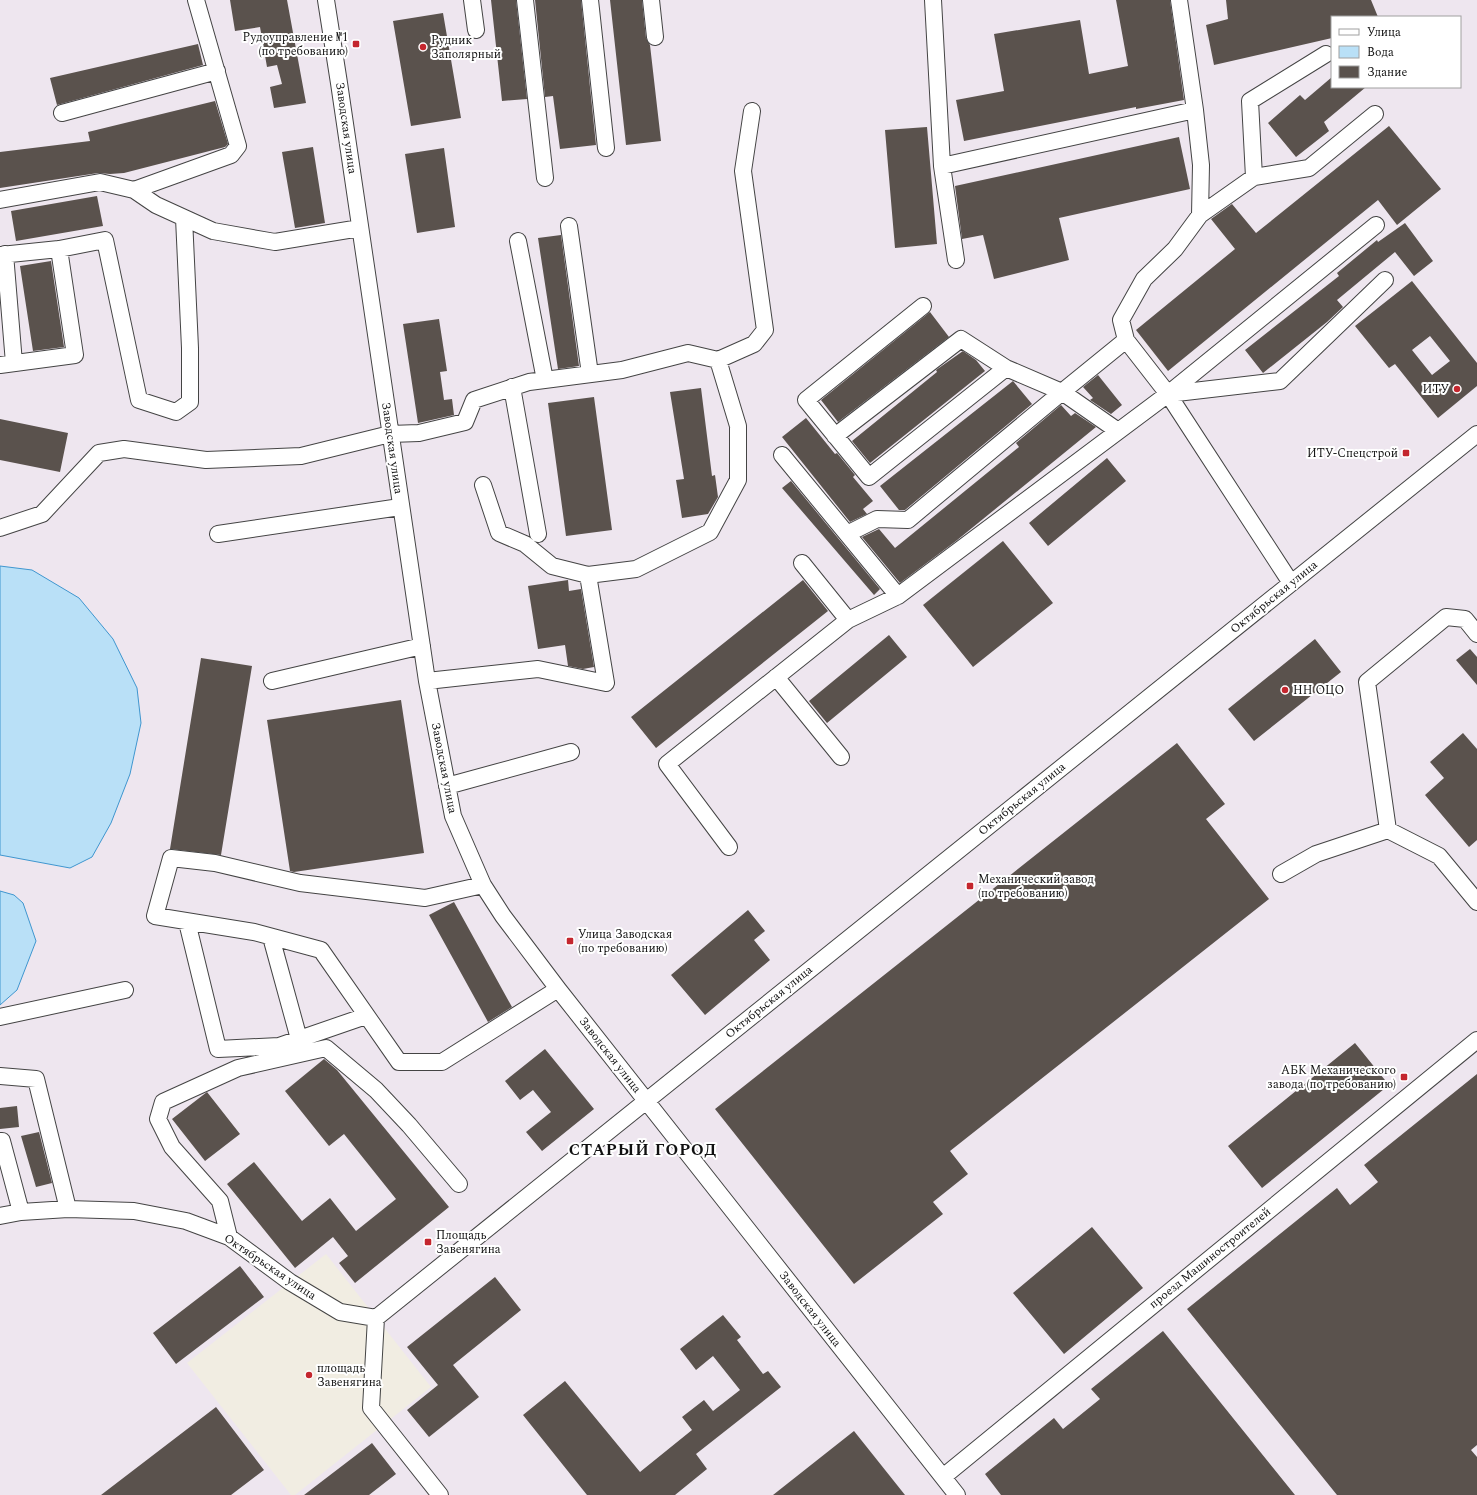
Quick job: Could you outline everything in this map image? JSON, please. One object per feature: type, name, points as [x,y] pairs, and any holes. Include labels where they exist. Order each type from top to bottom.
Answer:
[{"type":"street","points":[[134,190],[231,155],[238,146],[196,0]]},
{"type":"street","name":"Заводская улица","points":[[326,0],[400,508],[427,681],[453,816],[483,885],[502,916],[558,990],[958,1495]]},
{"type":"street","points":[[472,0],[476,30]]},
{"type":"street","points":[[525,0],[545,178]]},
{"type":"street","points":[[590,0],[606,148]]},
{"type":"street","points":[[651,0],[656,37]]},
{"type":"street","points":[[933,0],[942,166],[956,260]]},
{"type":"street","points":[[1179,0],[1202,165],[1200,215]]},
{"type":"street","points":[[1254,176],[1250,101],[1326,54]]},
{"type":"street","points":[[62,113],[217,71]]},
{"type":"street","points":[[942,166],[1195,110]]},
{"type":"street","points":[[0,528],[42,514],[99,452],[124,449],[206,460],[301,456],[390,434],[420,433],[465,422],[474,400],[512,387],[545,380],[622,370],[688,353],[718,360],[754,344],[765,330],[743,171],[752,111]]},
{"type":"street","points":[[1291,583],[1168,394],[1126,340],[1122,320],[1144,279],[1175,249],[1200,215],[1254,176],[1309,168],[1375,114]]},
{"type":"street","points":[[0,200],[100,182],[134,190],[156,205],[213,231],[275,242],[360,228]]},
{"type":"street","points":[[59,249],[75,355],[7,364],[3,255],[59,249],[104,240],[139,400],[176,412],[190,402],[190,348],[184,218]]},
{"type":"street","points":[[729,848],[667,764],[848,620],[898,596],[1168,394],[1376,225]]},
{"type":"street","points":[[569,226],[590,374]]},
{"type":"street","points":[[518,241],[545,380]]},
{"type":"street","points":[[1168,394],[1280,381],[1385,280]]},
{"type":"street","points":[[923,306],[806,400],[869,477],[1006,368]]},
{"type":"street","points":[[835,436],[961,339],[1006,368],[1062,392],[1118,431]]},
{"type":"street","points":[[847,534],[877,519],[908,520],[1126,340]]},
{"type":"street","points":[[483,485],[499,533],[525,544],[552,566],[588,575],[636,569],[710,532],[738,480],[738,426],[718,360]]},
{"type":"street","points":[[512,387],[538,534]]},
{"type":"street","name":"Октябрьская улица","points":[[0,1216],[21,1212],[68,1209],[134,1211],[186,1221],[229,1237],[290,1282],[340,1312],[376,1318],[1477,434]]},
{"type":"street","points":[[782,455],[898,596]]},
{"type":"street","points":[[218,534],[400,508]]},
{"type":"street","points":[[802,562],[848,620]]},
{"type":"street","points":[[427,681],[538,669],[606,683],[588,575]]},
{"type":"street","points":[[1388,830],[1367,682],[1446,617],[1465,619],[1477,634]]},
{"type":"street","points":[[272,681],[422,646]]},
{"type":"street","points":[[776,677],[841,757]]},
{"type":"street","points":[[447,786],[570,752]]},
{"type":"street","points":[[1280,874],[1316,854],[1388,830],[1439,856],[1477,902]]},
{"type":"street","points":[[483,885],[424,898],[300,883],[215,863],[171,858],[155,916],[254,932],[321,950],[399,1062],[442,1062],[558,990]]},
{"type":"street","points":[[187,922],[218,1049],[279,1046],[366,1016]]},
{"type":"street","points":[[271,937],[299,1039]]},
{"type":"street","points":[[0,1017],[124,990]]},
{"type":"street","name":"проезд Машиностроителей","points":[[943,1476],[1477,1040]]},
{"type":"street","points":[[229,1237],[220,1202],[172,1147],[158,1118],[163,1102],[238,1068],[253,1064],[326,1048],[376,1090],[409,1125],[459,1184]]},
{"type":"street","points":[[0,1076],[36,1079],[68,1209]]},
{"type":"street","points":[[0,1140],[2,1140],[21,1212]]},
{"type":"street","points":[[376,1318],[371,1408],[440,1495]]},
{"type":"shaded area","points":[[0,0],[1477,0],[1477,1495],[0,1495]]},
{"type":"shaded area","name":"площадь Завенягина","points":[[326,1254],[431,1387],[295,1495],[291,1495],[187,1363]]},
{"type":"water","points":[[0,566],[32,570],[79,598],[113,639],[137,688],[141,723],[130,774],[111,823],[92,857],[70,868],[0,855]]},
{"type":"water","points":[[0,891],[14,895],[23,903],[36,941],[17,990],[0,1005]]},
{"type":"building","points":[[230,0],[287,0],[306,103],[274,108],[270,87],[282,84],[277,65],[267,67],[260,27],[235,31]]},
{"type":"building","points":[[491,0],[516,0],[527,99],[502,101]]},
{"type":"building","points":[[535,0],[581,0],[596,145],[560,149],[553,96],[545,97]]},
{"type":"building","points":[[610,0],[642,0],[646,38],[650,45],[661,141],[626,145]]},
{"type":"building","points":[[1116,0],[1170,0],[1184,100],[1136,109],[1136,107],[964,141],[956,100],[1004,91],[994,34],[1080,20],[1089,74],[1128,66]]},
{"type":"building","points":[[1226,0],[1371,0],[1378,16],[1331,16],[1331,38],[1214,65],[1206,25],[1228,19]]},
{"type":"building","name":"Рудник Заполярный","points":[[443,13],[461,118],[411,126],[393,21]]},
{"type":"building","points":[[198,44],[203,65],[57,105],[50,78]]},
{"type":"building","points":[[1331,78],[1331,88],[1365,88],[1324,122],[1329,131],[1296,157],[1268,123],[1300,95],[1305,100]]},
{"type":"building","points":[[215,101],[228,144],[225,147],[124,173],[98,173],[0,188],[0,152],[90,141],[88,132]]},
{"type":"building","points":[[1389,126],[1441,189],[1397,225],[1378,200],[1168,371],[1136,330],[1235,249],[1211,219],[1232,204],[1256,233]]},
{"type":"building","points":[[927,127],[937,244],[895,248],[885,130]]},
{"type":"building","points":[[1179,137],[1190,189],[1059,218],[1069,260],[994,279],[983,235],[962,239],[955,186]]},
{"type":"building","points":[[313,147],[325,223],[295,228],[282,152]]},
{"type":"building","points":[[444,148],[455,227],[417,233],[405,154]]},
{"type":"building","points":[[97,196],[103,226],[16,241],[11,211]]},
{"type":"building","points":[[1405,223],[1433,261],[1414,276],[1395,252],[1337,300],[1343,307],[1327,322],[1263,373],[1245,350],[1339,276],[1337,273],[1377,240],[1378,242]]},
{"type":"building","points":[[561,235],[579,366],[558,369],[538,238]]},
{"type":"building","points":[[51,261],[64,347],[33,351],[20,266]]},
{"type":"building","points":[[1412,281],[1477,363],[1477,386],[1438,418],[1395,364],[1389,368],[1355,326]],"holes":[[[1430,336],[1450,361],[1432,375],[1412,350]]]},
{"type":"building","points":[[930,312],[949,337],[838,422],[821,400]]},
{"type":"building","points":[[439,319],[447,371],[440,372],[444,400],[452,399],[454,415],[418,423],[403,324]]},
{"type":"building","points":[[963,351],[976,360],[985,371],[870,463],[852,441],[937,372],[936,370]]},
{"type":"building","points":[[1098,375],[1122,405],[1111,414],[1090,400],[1093,398],[1083,387]]},
{"type":"building","points":[[1013,381],[1032,404],[905,510],[899,510],[880,486]]},
{"type":"building","points":[[701,388],[712,476],[715,475],[718,497],[708,514],[682,518],[676,480],[684,479],[670,392]]},
{"type":"building","points":[[594,397],[612,530],[566,536],[548,403]]},
{"type":"building","points":[[1061,405],[1071,416],[1075,413],[1096,427],[956,541],[900,583],[862,537],[879,529],[895,548],[1019,447],[1016,443]]},
{"type":"building","points":[[806,418],[835,454],[837,453],[855,475],[853,477],[873,501],[863,509],[867,514],[850,522],[782,437]]},
{"type":"building","points":[[0,419],[68,433],[60,472],[0,460]]},
{"type":"building","points":[[1107,458],[1126,481],[1048,546],[1029,523]]},
{"type":"building","points":[[791,481],[880,589],[874,595],[782,488]]},
{"type":"building","points":[[1003,541],[1053,603],[973,667],[923,605]]},
{"type":"building","points":[[568,580],[569,591],[581,589],[594,667],[583,669],[568,666],[565,645],[538,649],[528,586]]},
{"type":"building","points":[[803,580],[828,611],[656,748],[631,717]]},
{"type":"building","points":[[889,635],[907,657],[827,723],[809,701]]},
{"type":"building","name":"НН ОЦО","points":[[1315,639],[1341,672],[1254,741],[1228,709]]},
{"type":"building","points":[[1470,649],[1477,657],[1477,685],[1456,660]]},
{"type":"building","points":[[201,658],[252,666],[221,855],[170,849]]},
{"type":"building","points":[[401,700],[424,853],[294,872],[290,871],[267,720]]},
{"type":"building","points":[[1463,733],[1477,749],[1477,840],[1469,847],[1425,795],[1444,778],[1430,762]]},
{"type":"building","points":[[1177,743],[1225,804],[1206,819],[1269,899],[950,1151],[968,1174],[933,1202],[943,1214],[854,1284],[715,1109]]},
{"type":"building","points":[[454,902],[512,1007],[488,1022],[429,915]]},
{"type":"building","points":[[748,910],[765,931],[754,940],[770,960],[705,1015],[671,975]]},
{"type":"building","points":[[1355,1043],[1389,1085],[1262,1188],[1228,1146]]},
{"type":"building","points":[[545,1049],[594,1109],[542,1151],[526,1132],[551,1112],[533,1090],[520,1100],[505,1081]]},
{"type":"building","points":[[324,1059],[337,1070],[449,1207],[355,1283],[339,1263],[348,1256],[333,1237],[295,1268],[227,1184],[254,1162],[302,1221],[330,1198],[356,1231],[396,1199],[344,1134],[329,1146],[285,1091]]},
{"type":"building","points":[[1477,1074],[1477,1445],[1471,1450],[1477,1457],[1477,1495],[1337,1495],[1187,1309],[1337,1188],[1350,1205],[1378,1182],[1364,1165]]},
{"type":"building","points":[[207,1092],[240,1134],[205,1161],[172,1119]]},
{"type":"building","points":[[17,1106],[19,1127],[0,1129],[0,1108]]},
{"type":"building","points":[[39,1132],[52,1183],[36,1187],[21,1136]]},
{"type":"building","points":[[1092,1227],[1143,1288],[1064,1354],[1013,1293]]},
{"type":"building","points":[[240,1266],[264,1297],[176,1364],[153,1333]]},
{"type":"building","points":[[495,1277],[521,1310],[453,1365],[479,1397],[429,1437],[407,1410],[438,1385],[407,1347]]},
{"type":"building","points":[[723,1315],[741,1337],[737,1340],[763,1374],[768,1371],[781,1387],[696,1454],[707,1469],[675,1495],[587,1495],[523,1415],[565,1381],[640,1472],[692,1430],[682,1417],[704,1400],[713,1411],[740,1390],[713,1356],[696,1370],[680,1349]]},
{"type":"building","points":[[1163,1331],[1295,1495],[1001,1495],[985,1474],[1054,1418],[1063,1429],[1100,1399],[1091,1389]]},
{"type":"building","points":[[216,1407],[264,1470],[231,1495],[101,1495]]},
{"type":"building","points":[[854,1431],[905,1495],[773,1495]]},
{"type":"building","points":[[372,1443],[396,1474],[369,1495],[304,1495]]},
{"type":"place","name":"Рудоуправление №1 (по требованию)","points":[[356,44]]},
{"type":"place","name":"Рудник Заполярный","points":[[423,47]]},
{"type":"place","name":"ИТУ","points":[[1457,389]]},
{"type":"place","name":"ИТУ-Спецстрой","points":[[1406,453]]},
{"type":"place","name":"НН ОЦО","points":[[1285,690]]},
{"type":"place","name":"Механический завод (по требованию)","points":[[970,886]]},
{"type":"place","name":"Улица Заводская (по требованию)","points":[[570,941]]},
{"type":"place","name":"АБК Механического завода (по требованию)","points":[[1404,1077]]},
{"type":"place","name":"Площадь Завенягина","points":[[428,1242]]},
{"type":"place","name":"площадь Завенягина","points":[[309,1375]]},
{"type":"district","name":"СТАРЫЙ ГОРОД","points":[[643,1150]]}]
